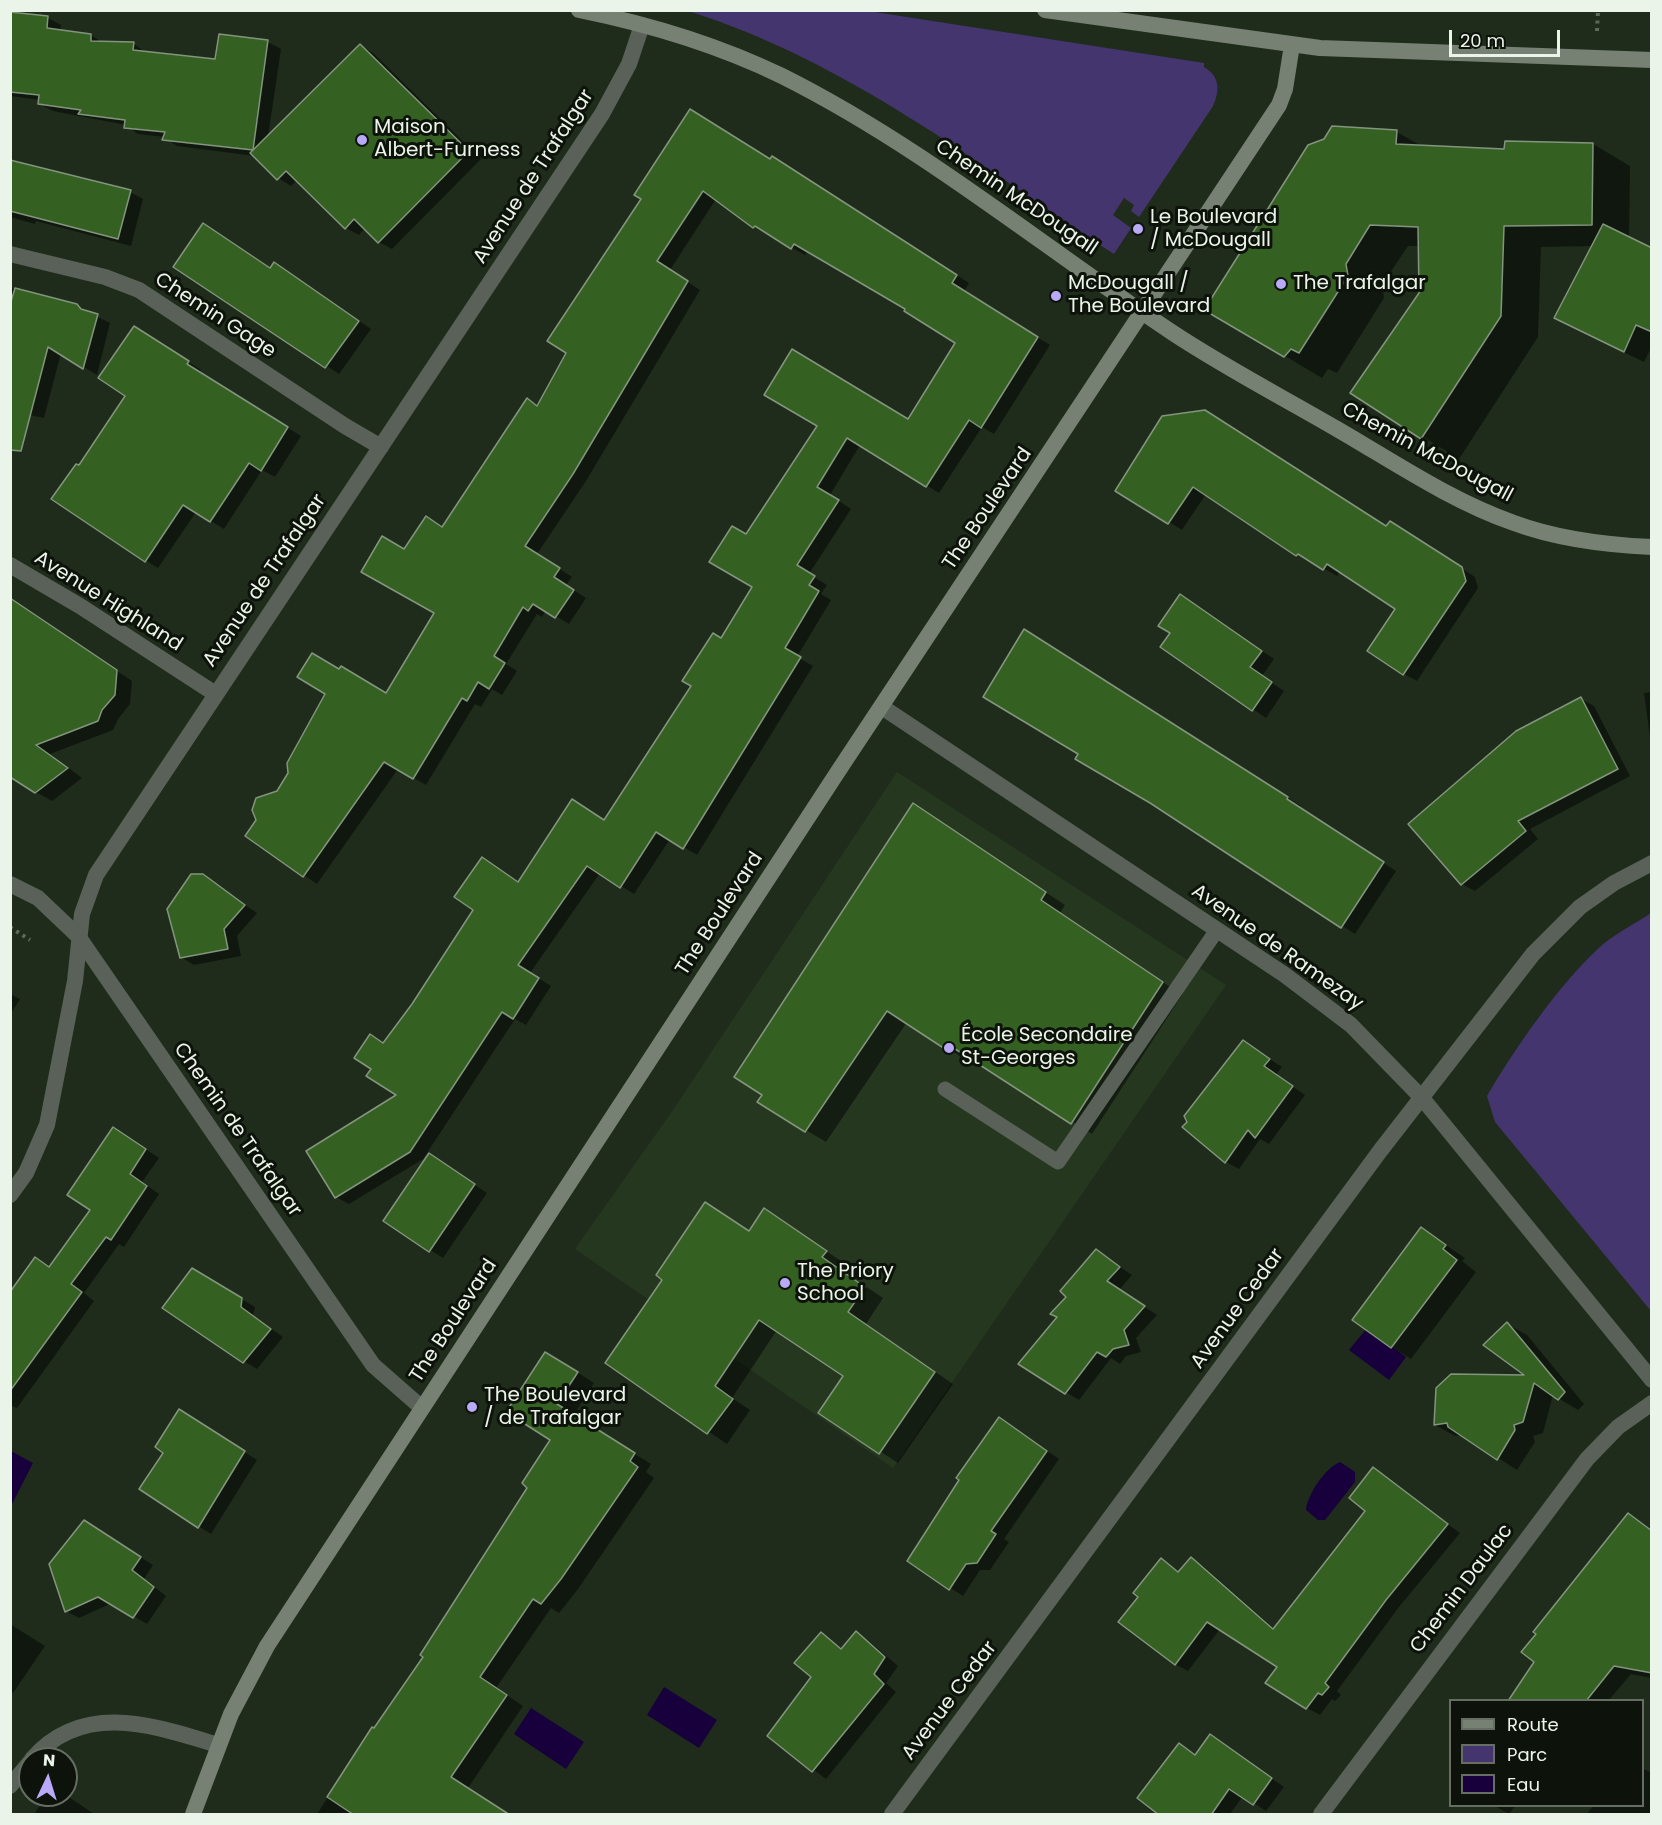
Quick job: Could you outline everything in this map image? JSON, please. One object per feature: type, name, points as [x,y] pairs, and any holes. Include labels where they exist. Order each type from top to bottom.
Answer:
[{"type":"main road","name":"Chemin McDougall","points":[[579,10],[642,25],[755,64],[845,110],[1034,233],[1175,334],[1360,442],[1486,512],[1514,524],[1570,538],[1652,547]]},
{"type":"main road","points":[[1045,10],[1292,45],[1652,60]]},
{"type":"main road","name":"The Boulevard","points":[[193,1815],[218,1745],[242,1691],[267,1646],[882,707],[1280,105],[1292,45]]},
{"type":"street","name":"Avenue de Trafalgar","points":[[10,1195],[26,1173],[47,1125],[75,981],[78,936],[86,899],[96,875],[214,693],[602,114],[629,64],[642,25]]},
{"type":"street","name":"Chemin Gage","points":[[10,254],[105,277],[139,290],[345,426],[381,447]]},
{"type":"street","name":"Avenue Highland","points":[[10,566],[80,606],[214,693]]},
{"type":"street","name":"Avenue de Ramezay","points":[[882,707],[1217,930],[1330,1008],[1368,1041],[1422,1098],[1652,1380]]},
{"type":"street","name":"Avenue Cedar","points":[[892,1815],[1380,1151],[1547,938],[1595,896],[1652,863]]},
{"type":"street","name":"Chemin de Trafalgar","points":[[10,884],[38,898],[78,936],[374,1365],[422,1408]]},
{"type":"street","name":"Chemin Daulac","points":[[1321,1815],[1587,1459],[1618,1427],[1652,1403]]},
{"type":"street","points":[[44,1747],[64,1733],[111,1723],[128,1722],[158,1727],[218,1745]]},
{"type":"lane","points":[[945,1089],[1058,1162],[1217,930]]},
{"type":"path","points":[[1598,10],[1598,18]]},
{"type":"path","points":[[10,927],[30,940]]},
{"type":"shaded area","name":"École Secondaire St-Georges","points":[[897,772],[1226,985],[893,1468],[575,1249],[673,1110]]},
{"type":"green space","points":[[688,11],[868,11],[1204,63],[1204,67],[1216,79],[1217,95],[1213,106],[1139,217],[1131,211],[1134,205],[1124,198],[1113,215],[1131,228],[1114,254],[961,150],[856,86],[802,57],[746,32]]},
{"type":"green space","points":[[1651,913],[1651,1311],[1495,1122],[1487,1096],[1554,997],[1585,961],[1607,941]]},
{"type":"water","points":[[1367,1328],[1406,1357],[1389,1380],[1349,1350]]},
{"type":"water","points":[[11,1451],[33,1463],[11,1506]]},
{"type":"water","points":[[1340,1462],[1355,1472],[1355,1482],[1325,1520],[1318,1520],[1306,1510],[1307,1504],[1323,1475]]},
{"type":"water","points":[[664,1687],[717,1720],[699,1748],[647,1715]]},
{"type":"water","points":[[531,1708],[584,1742],[566,1769],[514,1734]]},
{"type":"building","points":[[10,12],[48,16],[47,28],[91,34],[91,41],[134,42],[133,50],[215,59],[219,34],[268,40],[253,150],[162,140],[165,132],[124,128],[125,120],[78,114],[81,110],[38,104],[39,95],[10,92]]},
{"type":"building","name":"Maison Albert-Furness","points":[[360,44],[469,151],[378,243],[354,219],[345,229],[286,171],[277,180],[250,153]]},
{"type":"building","points":[[690,109],[770,159],[772,156],[957,275],[952,283],[1038,337],[981,428],[969,420],[926,487],[847,438],[817,487],[839,500],[797,565],[815,576],[809,585],[819,591],[785,648],[801,657],[683,849],[656,832],[620,888],[587,866],[518,965],[539,978],[513,1019],[502,1012],[410,1152],[335,1198],[306,1151],[396,1095],[366,1076],[371,1069],[354,1058],[370,1034],[383,1043],[412,1004],[473,910],[454,897],[482,857],[518,882],[572,799],[604,820],[691,686],[682,681],[713,633],[721,638],[752,587],[709,562],[732,526],[746,534],[817,426],[764,395],[792,349],[908,419],[955,343],[904,311],[905,309],[794,244],[791,249],[755,226],[753,228],[703,191],[657,261],[688,281],[573,474],[525,546],[560,568],[554,577],[574,590],[555,618],[533,604],[528,611],[523,607],[494,656],[505,663],[489,689],[478,682],[467,701],[462,698],[413,779],[384,762],[303,877],[245,836],[256,820],[252,810],[256,798],[277,791],[288,773],[287,763],[325,694],[297,677],[312,653],[339,669],[341,666],[386,693],[434,613],[361,572],[382,536],[404,549],[426,516],[442,527],[527,398],[537,406],[566,353],[547,341],[641,199],[634,195]]},
{"type":"building","name":"The Trafalgar","points":[[1332,126],[1397,130],[1396,144],[1504,149],[1505,141],[1593,143],[1592,225],[1504,226],[1501,316],[1421,439],[1350,393],[1419,293],[1418,227],[1370,225],[1346,264],[1348,276],[1299,353],[1291,349],[1284,357],[1204,310],[1308,145],[1324,139]]},
{"type":"building","points":[[10,160],[131,190],[118,239],[10,211]]},
{"type":"building","points":[[203,223],[270,268],[274,262],[359,321],[325,368],[173,267]]},
{"type":"building","points":[[1603,224],[1652,248],[1652,332],[1636,325],[1624,352],[1554,318]]},
{"type":"building","points":[[15,288],[77,304],[81,309],[98,314],[83,369],[48,347],[21,451],[10,450],[10,305]]},
{"type":"building","points":[[134,326],[189,361],[187,364],[288,427],[261,471],[249,463],[210,522],[183,505],[145,562],[51,499],[76,464],[79,465],[125,396],[98,378]]},
{"type":"building","points":[[1205,410],[1386,526],[1390,521],[1462,567],[1466,581],[1403,675],[1367,651],[1395,609],[1327,564],[1323,570],[1298,554],[1296,556],[1193,487],[1168,524],[1115,491],[1162,416]]},
{"type":"building","points":[[1180,594],[1262,651],[1250,667],[1272,682],[1252,711],[1160,647],[1170,633],[1158,626]]},
{"type":"building","points":[[10,598],[117,670],[115,695],[102,710],[98,721],[36,745],[68,768],[35,793],[10,777]]},
{"type":"building","points":[[1024,629],[1288,797],[1287,799],[1384,862],[1341,928],[1150,803],[1075,759],[1078,754],[983,697]]},
{"type":"building","points":[[1581,697],[1618,769],[1518,821],[1526,831],[1461,885],[1408,824],[1516,731]]},
{"type":"building","points":[[913,803],[1046,892],[1041,900],[1163,982],[1071,1124],[949,1045],[945,1049],[887,1011],[805,1132],[757,1102],[762,1095],[734,1077]]},
{"type":"building","points":[[191,874],[203,874],[245,905],[224,929],[228,949],[180,958],[167,909]]},
{"type":"building","points":[[1243,1040],[1270,1059],[1264,1066],[1293,1086],[1255,1138],[1248,1130],[1225,1163],[1182,1127],[1187,1122],[1184,1116]]},
{"type":"building","points":[[113,1127],[146,1149],[130,1174],[147,1186],[111,1240],[106,1237],[71,1284],[82,1292],[10,1391],[10,1292],[35,1257],[49,1267],[90,1210],[67,1195]]},
{"type":"building","points":[[429,1153],[475,1184],[429,1252],[383,1221]]},
{"type":"building","points":[[705,1202],[749,1231],[764,1208],[827,1251],[822,1257],[865,1287],[848,1312],[935,1372],[879,1454],[818,1413],[843,1376],[759,1320],[715,1386],[733,1399],[707,1434],[605,1363],[662,1280],[656,1275]]},
{"type":"building","points":[[1421,1227],[1446,1245],[1443,1249],[1457,1260],[1391,1348],[1352,1320]]},
{"type":"building","points":[[1096,1249],[1120,1267],[1107,1281],[1145,1306],[1124,1330],[1129,1345],[1113,1349],[1106,1357],[1097,1352],[1065,1394],[1018,1364],[1057,1317],[1050,1314],[1066,1297],[1060,1291]]},
{"type":"building","points":[[192,1268],[242,1298],[241,1307],[271,1329],[243,1363],[162,1308]]},
{"type":"building","points":[[1507,1322],[1565,1392],[1558,1400],[1534,1383],[1523,1422],[1514,1425],[1515,1430],[1497,1460],[1448,1427],[1447,1423],[1434,1425],[1436,1388],[1451,1374],[1524,1375],[1483,1345]]},
{"type":"building","points":[[545,1352],[578,1372],[557,1404],[635,1453],[630,1461],[638,1467],[561,1579],[541,1604],[533,1599],[480,1677],[507,1695],[451,1777],[510,1815],[354,1815],[327,1797],[372,1727],[374,1728],[423,1657],[420,1655],[527,1488],[522,1483],[550,1440],[506,1412]]},
{"type":"building","points":[[179,1409],[245,1451],[198,1528],[139,1489],[163,1453],[155,1447]]},
{"type":"building","points":[[999,1417],[1047,1451],[991,1531],[996,1534],[977,1563],[966,1564],[949,1590],[907,1561],[959,1480],[956,1478]]},
{"type":"building","points":[[1373,1467],[1448,1524],[1386,1600],[1325,1683],[1329,1687],[1322,1695],[1318,1693],[1306,1709],[1265,1683],[1277,1667],[1207,1622],[1175,1665],[1118,1622],[1138,1597],[1133,1593],[1161,1558],[1178,1572],[1191,1557],[1273,1629],[1365,1511],[1349,1498]]},
{"type":"building","points":[[1628,1513],[1652,1531],[1652,1673],[1614,1666],[1588,1699],[1509,1699],[1534,1662],[1521,1652],[1536,1634],[1533,1632]]},
{"type":"building","points":[[84,1520],[141,1557],[132,1570],[154,1587],[133,1618],[98,1597],[65,1612],[49,1564]]},
{"type":"building","points":[[856,1631],[885,1657],[874,1674],[884,1684],[812,1772],[767,1736],[811,1677],[794,1663],[821,1632],[841,1649]]},
{"type":"building","points":[[1210,1734],[1272,1778],[1253,1805],[1229,1789],[1211,1815],[1159,1815],[1137,1798],[1179,1743],[1195,1755]]},
{"type":"place","name":"Maison Albert-Furness","points":[[362,140]]},
{"type":"place","name":"Le Boulevard / McDougall","points":[[1138,229]]},
{"type":"place","name":"The Trafalgar","points":[[1281,284]]},
{"type":"place","name":"McDougall / The Boulevard","points":[[1056,296]]},
{"type":"place","name":"École Secondaire St-Georges","points":[[949,1048]]},
{"type":"place","name":"The Priory School","points":[[785,1283]]},
{"type":"place","name":"The Boulevard / de Trafalgar","points":[[472,1407]]}]
